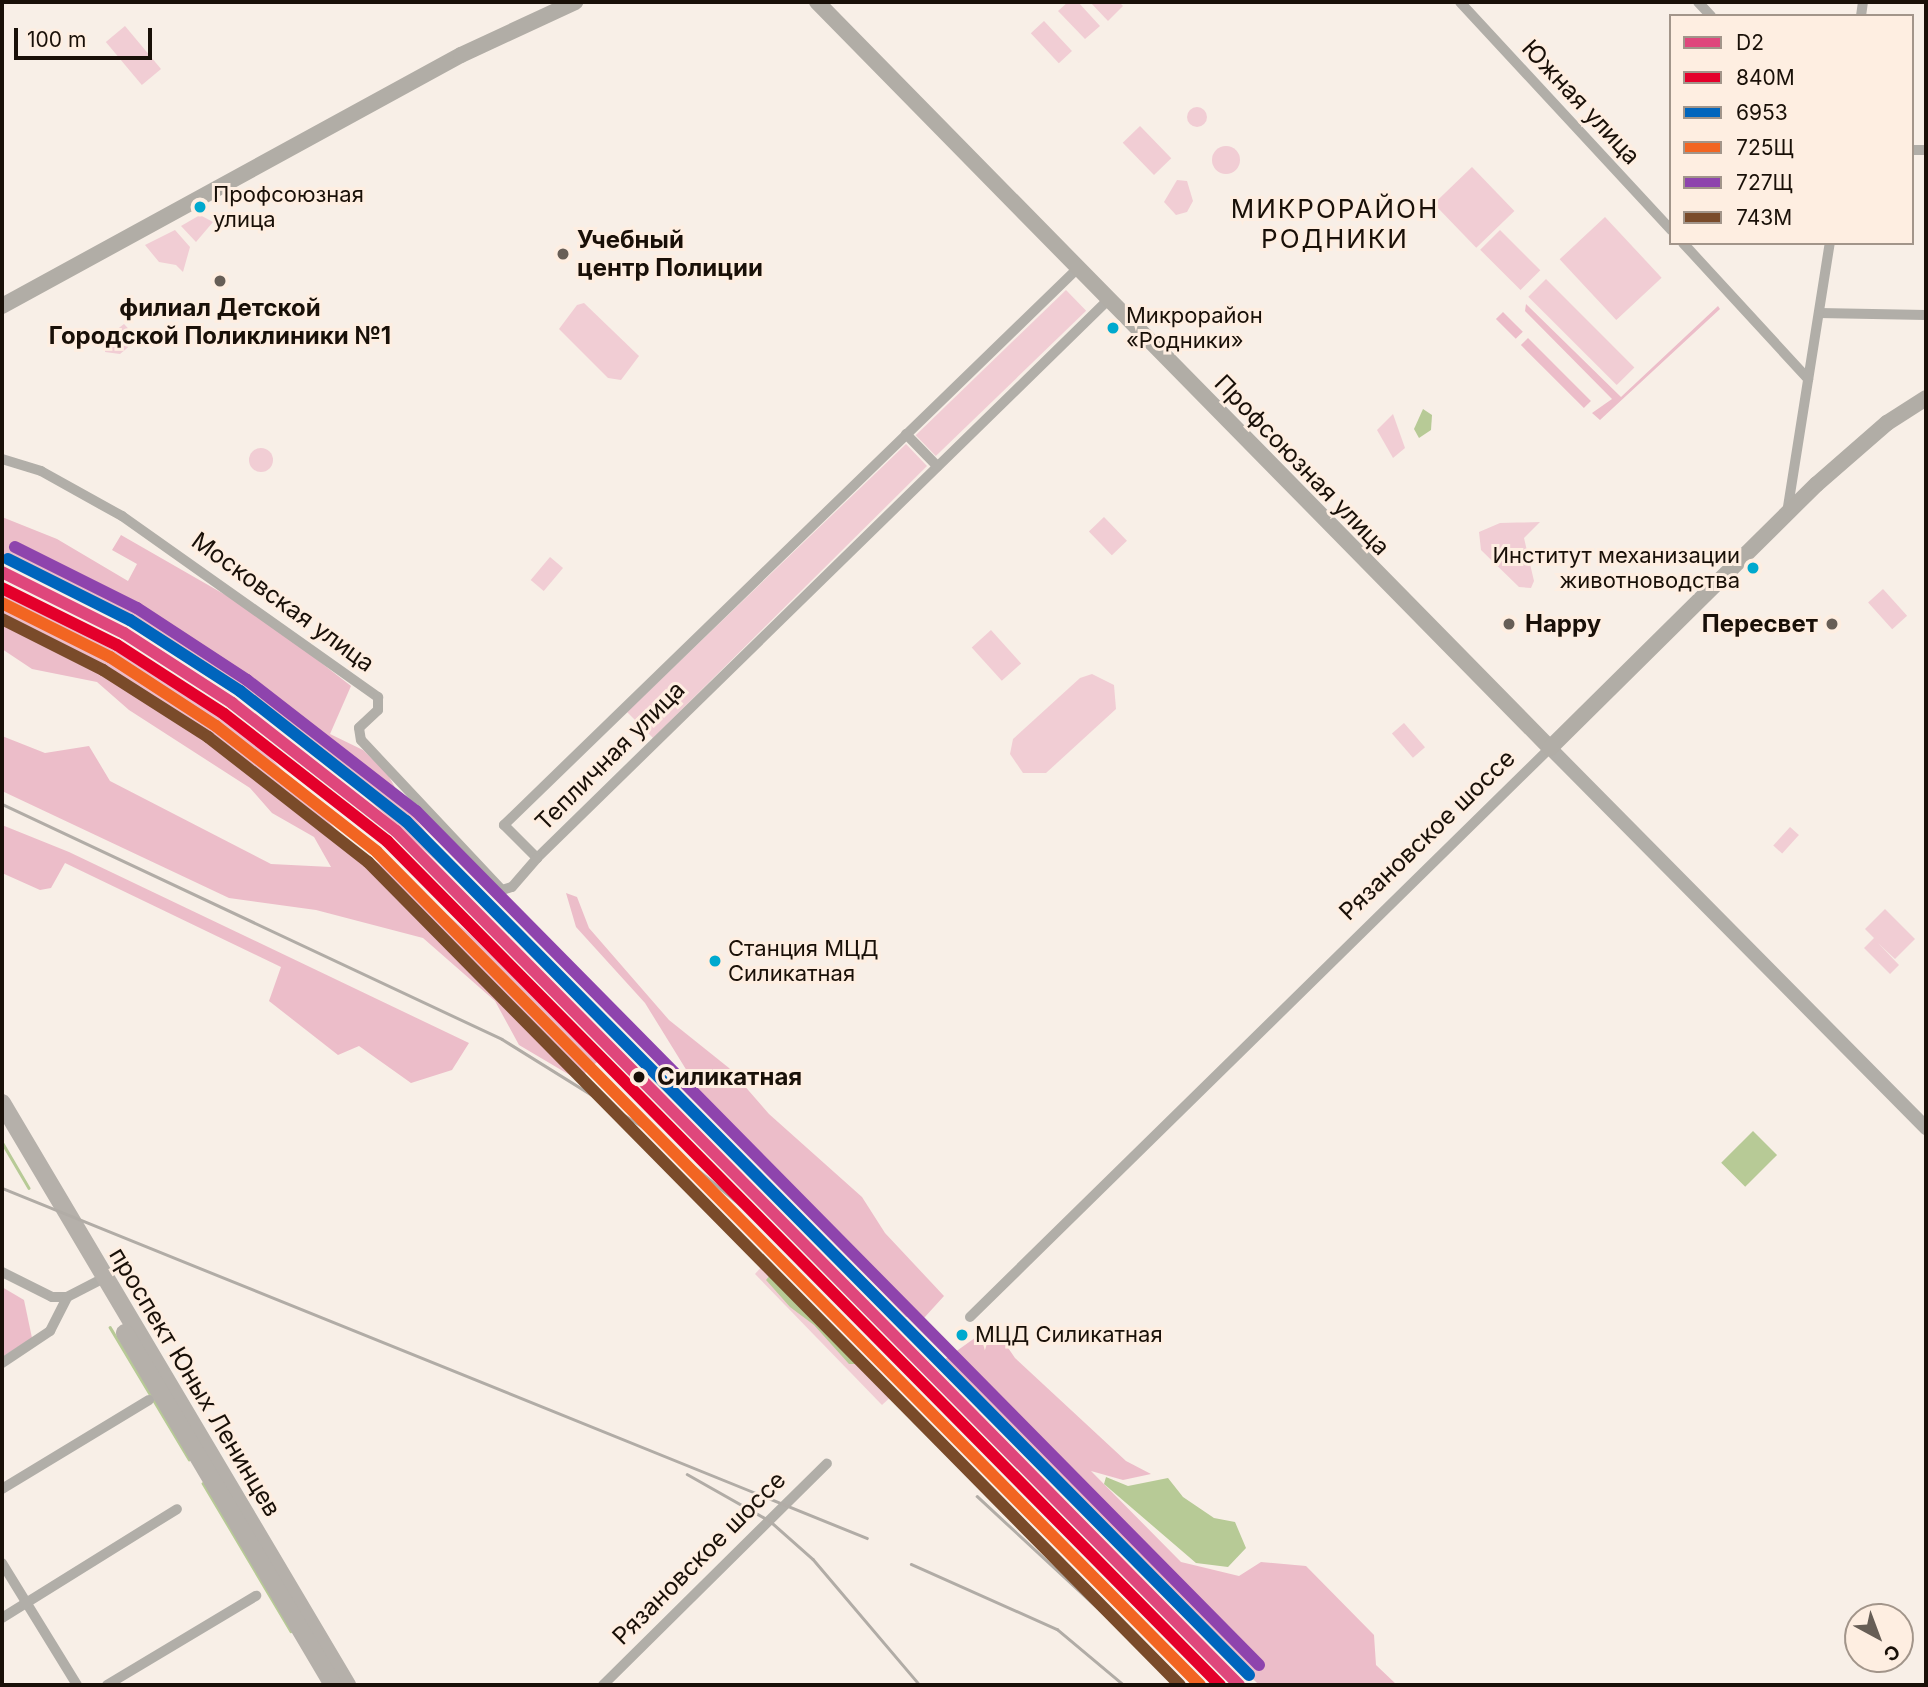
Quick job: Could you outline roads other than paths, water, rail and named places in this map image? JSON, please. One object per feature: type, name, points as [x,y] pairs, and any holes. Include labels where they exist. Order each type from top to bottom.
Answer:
[{"type":"main road","points":[[2,306],[461,55],[575,2]]},
{"type":"main road","name":"Профсоюзная улица","points":[[817,2],[1550,748]]},
{"type":"main road","name":"Рязановское шоссе","points":[[1550,748],[1787,513],[1887,423],[1926,398]]},
{"type":"main road","name":"проспект Юных Ленинцев","points":[[2,1103],[100,1280],[333,1685]]},
{"type":"main road","name":"проспект Юных Ленинцев","points":[[2,1126],[100,1280],[347,1685]]},
{"type":"street","name":"Южная улица","points":[[1460,2],[1669,228]]},
{"type":"street","points":[[1685,245],[1808,379]]},
{"type":"street","points":[[1787,513],[1830,245]]},
{"type":"street","name":"Тепличная улица","points":[[1078,268],[504,825],[537,858],[1109,299]]},
{"type":"street","points":[[1819,313],[1926,315]]},
{"type":"street","points":[[906,434],[937,466]]},
{"type":"street","name":"Московская улица","points":[[2,459],[41,471],[122,516],[378,697],[378,710],[359,728],[361,740],[502,890],[512,887],[537,858]]},
{"type":"street","points":[[1550,748],[1926,1128]]},
{"type":"street","name":"Рязановское шоссе","points":[[970,1317],[1550,748]]},
{"type":"street","points":[[2,1272],[52,1297],[67,1297],[100,1280]]},
{"type":"street","points":[[2,1363],[50,1331],[67,1297]]},
{"type":"street","points":[[2,1489],[149,1399]]},
{"type":"street","name":"Рязановское шоссе","points":[[603,1685],[615,1681],[828,1463]]},
{"type":"street","points":[[2,1618],[177,1509]]},
{"type":"street","points":[[2,1563],[77,1685]]},
{"type":"street","points":[[107,1685],[256,1596]]},
{"type":"waterway","points":[[2,1142],[29,1188]]},
{"type":"waterway","points":[[110,1327],[189,1459]]},
{"type":"waterway","points":[[203,1483],[291,1631]]},
{"type":"railway","points":[[2,804],[502,1039],[653,1133],[777,1235],[1216,1685]]},
{"type":"railway","points":[[2,1188],[867,1538]]},
{"type":"railway","points":[[687,1474],[770,1521],[813,1559],[920,1685]]},
{"type":"railway","points":[[977,1496],[1169,1674]]},
{"type":"railway","points":[[911,1564],[1057,1629],[1124,1685]]},
{"type":"place","name":"Профсоюзная улица","points":[[200,207]]},
{"type":"place","name":"Учебный центр Полиции","points":[[563,254]]},
{"type":"place","name":"филиал Детской Городской Поликлиники №1","points":[[220,281]]},
{"type":"place","name":"Микрорайон «Родники»","points":[[1113,328]]},
{"type":"place","name":"Институт механизации животноводства","points":[[1753,568]]},
{"type":"place","name":"Happy","points":[[1509,624]]},
{"type":"place","name":"Пересвет","points":[[1832,624]]},
{"type":"place","name":"Станция МЦД Силикатная","points":[[715,961]]},
{"type":"place","name":"Силикатная","points":[[639,1077]]},
{"type":"place","name":"МЦД Силикатная","points":[[962,1335]]},
{"type":"district","name":"МИКРОРАЙОН РОДНИКИ","points":[[1335,224]]}]
